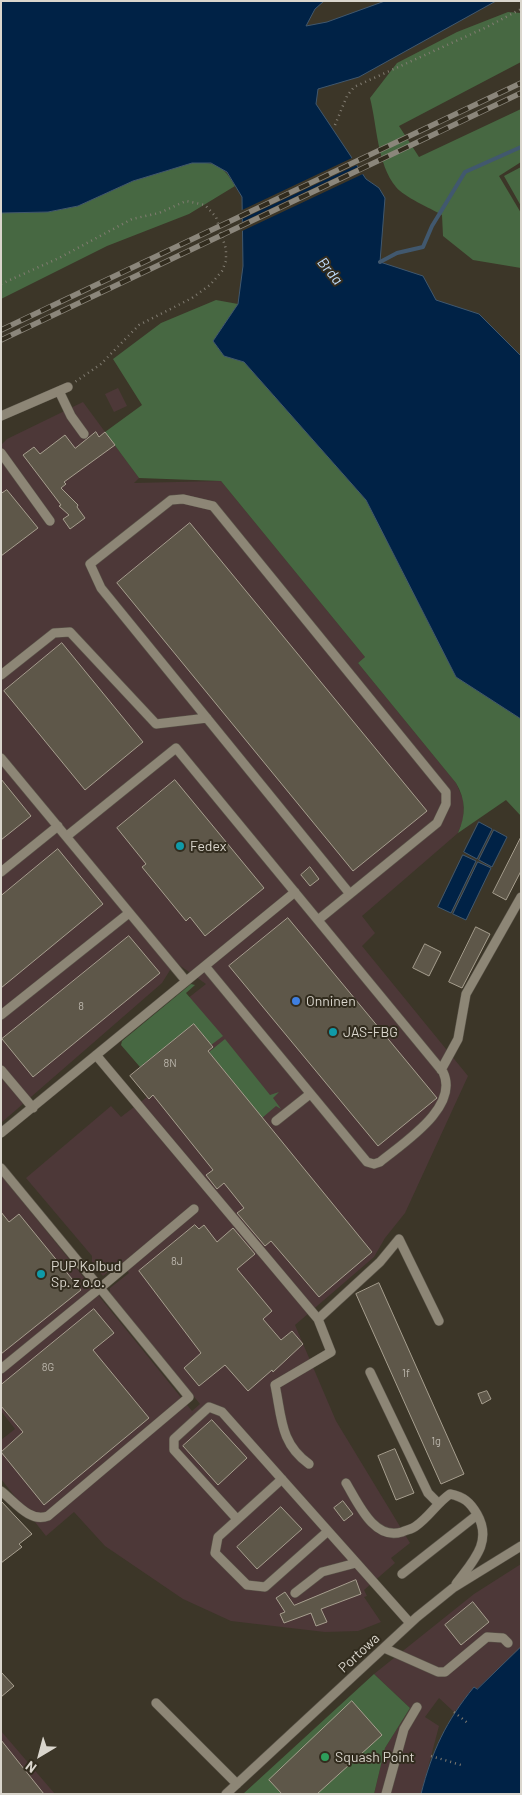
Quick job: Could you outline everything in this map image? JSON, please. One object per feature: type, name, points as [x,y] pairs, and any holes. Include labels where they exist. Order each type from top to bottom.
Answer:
[{"type":"street","points":[[1,416],[68,387]]},
{"type":"street","points":[[59,391],[71,416],[84,434]]},
{"type":"street","points":[[1,453],[50,521]]},
{"type":"street","points":[[318,920],[350,894],[437,823],[446,804],[446,792],[214,506],[182,499],[171,500],[90,564],[101,588],[350,894]]},
{"type":"street","points":[[1,674],[54,633],[70,632],[156,724],[207,718]]},
{"type":"street","points":[[66,836],[176,748],[441,1070],[447,1079],[446,1091],[432,1119],[380,1162],[374,1164],[362,1157],[205,966]]},
{"type":"street","points":[[1,758],[186,981]]},
{"type":"street","points":[[1,872],[58,826]]},
{"type":"street","points":[[1,1133],[295,892]]},
{"type":"street","points":[[441,1070],[458,1039],[466,994],[521,897]]},
{"type":"street","points":[[1,1015],[130,913]]},
{"type":"street","points":[[96,1055],[318,1319],[331,1352],[275,1385],[286,1439],[296,1454],[309,1464]]},
{"type":"street","points":[[1,1070],[33,1108]]},
{"type":"street","points":[[276,1121],[310,1094]]},
{"type":"street","points":[[1,1168],[189,1397],[48,1516],[32,1518],[1,1491]]},
{"type":"street","points":[[1,1369],[194,1209]]},
{"type":"street","points":[[318,1319],[380,1262],[400,1239],[439,1320]]},
{"type":"street","points":[[370,1372],[428,1493],[438,1502]]},
{"type":"street","points":[[237,1519],[174,1450],[174,1439],[209,1407],[222,1412],[410,1623]]},
{"type":"street","points":[[282,1479],[218,1537],[216,1553],[246,1585],[266,1587],[328,1531]]},
{"type":"street","points":[[346,1483],[366,1516],[382,1532],[395,1534],[415,1527],[438,1502],[450,1494],[462,1497],[471,1504],[484,1526],[485,1535],[478,1554],[453,1588]]},
{"type":"street","points":[[402,1574],[477,1515]]},
{"type":"street","name":"Portowa","points":[[226,1794],[410,1623],[453,1588],[521,1546]]},
{"type":"street","points":[[295,1593],[322,1572],[356,1562]]},
{"type":"street","points":[[384,1648],[438,1672],[445,1672],[487,1636],[503,1638],[508,1643]]},
{"type":"street","points":[[156,1703],[238,1784]]},
{"type":"street","points":[[386,1794],[404,1729],[417,1707]]},
{"type":"path","points":[[335,125],[347,96],[354,87],[487,27],[521,9]]},
{"type":"path","points":[[1,284],[59,258],[132,219],[159,213],[186,201],[205,206],[216,217],[226,249],[226,261],[222,271],[210,285],[192,298],[139,325],[101,364],[68,387]]},
{"type":"path","points":[[454,1712],[469,1724]]},
{"type":"path","points":[[431,1756],[461,1765]]},
{"type":"shaded area","points":[[118,388],[127,406],[114,412],[105,394]]},
{"type":"shaded area","points":[[83,402],[139,478],[134,483],[221,481],[365,657],[358,663],[456,783],[463,799],[464,818],[458,833],[362,916],[375,933],[362,946],[468,1076],[405,1213],[385,1238],[374,1257],[295,1325],[336,1421],[410,1543],[391,1558],[395,1563],[364,1590],[367,1596],[364,1597],[381,1622],[358,1631],[325,1632],[231,1621],[183,1599],[105,1546],[74,1512],[46,1536],[1,1479],[1,1440],[15,1429],[1,1411],[1,1175],[192,1411],[200,1404],[110,1294],[110,1288],[129,1273],[120,1262],[103,1276],[92,1263],[92,1256],[26,1178],[111,1106],[121,1117],[147,1097],[130,1076],[140,1067],[125,1048],[206,984],[175,962],[162,983],[1,1123],[1,445],[7,439]]},
{"type":"shaded area","points":[[521,1564],[521,1647],[454,1712],[439,1698],[425,1717],[439,1726],[421,1794],[374,1794],[385,1748],[410,1708],[374,1674],[474,1594]]},
{"type":"shaded area","points":[[1,1731],[55,1794],[1,1794]]},
{"type":"green space","points":[[508,12],[521,13],[521,62],[399,126],[419,157],[521,109],[521,162],[499,176],[521,213],[521,268],[473,260],[443,236],[442,215],[411,198],[396,187],[381,156],[370,98],[397,63],[457,32]]},
{"type":"green space","points":[[192,163],[207,163],[218,166],[226,173],[235,186],[189,214],[107,246],[1,299],[1,213],[48,212],[78,206],[133,181]]},
{"type":"green space","points":[[521,167],[521,206],[504,176]]},
{"type":"green space","points":[[216,300],[238,304],[213,341],[224,356],[244,362],[366,500],[456,677],[521,719],[521,816],[506,800],[458,833],[464,808],[462,795],[456,783],[358,663],[365,657],[221,481],[139,478],[105,432],[142,405],[113,359],[161,323]]},
{"type":"green space","points":[[191,984],[195,985],[186,993],[223,1036],[211,1045],[194,1024],[140,1067],[121,1045],[122,1041]]},
{"type":"green space","points":[[225,1039],[270,1095],[279,1092],[273,1098],[281,1109],[276,1106],[262,1118],[209,1052]]},
{"type":"green space","points":[[374,1674],[410,1708],[385,1748],[374,1794],[243,1794]]},
{"type":"water","name":"Brda","points":[[1,1],[324,1],[315,9],[306,26],[327,22],[385,1],[496,1],[359,77],[318,89],[316,104],[366,179],[379,188],[385,198],[380,262],[423,276],[436,300],[479,314],[521,356],[521,719],[456,677],[366,500],[244,362],[224,356],[213,341],[238,304],[243,266],[242,197],[227,172],[211,163],[192,163],[133,181],[78,206],[48,212],[1,213]]},
{"type":"water","points":[[479,822],[492,829],[477,859],[464,852]]},
{"type":"water","points":[[494,830],[507,837],[492,867],[479,860]]},
{"type":"water","points":[[463,855],[476,861],[451,913],[438,907]]},
{"type":"water","points":[[478,862],[491,868],[466,920],[453,914]]},
{"type":"water","points":[[521,1647],[521,1794],[421,1794],[435,1750],[455,1712],[474,1687],[477,1689]]},
{"type":"pier","points":[[354,157],[359,164],[240,220],[240,211]]},
{"type":"pier","points":[[360,166],[365,173],[240,232],[240,223]]},
{"type":"building","points":[[96,432],[99,437],[105,432],[115,445],[64,482],[66,484],[61,488],[78,505],[77,507],[85,518],[70,529],[63,519],[69,515],[59,506],[61,505],[23,455],[34,447],[40,454],[65,435],[75,448]]},
{"type":"building","points":[[7,490],[38,528],[1,556],[1,494]]},
{"type":"building","points":[[190,523],[427,811],[353,871],[117,583]]},
{"type":"building","points":[[62,643],[143,742],[85,790],[4,691]]},
{"type":"building","points":[[1,779],[31,816],[1,840]]},
{"type":"building","name":"Fedex","points":[[175,780],[264,888],[205,936],[190,917],[186,921],[142,867],[146,864],[117,828]]},
{"type":"building","points":[[521,837],[521,871],[506,900],[493,893]]},
{"type":"building","points":[[58,849],[103,904],[1,988],[1,896]]},
{"type":"building","points":[[310,867],[319,879],[310,886],[301,875]]},
{"type":"building","name":"JAS-FBG","points":[[288,918],[437,1098],[378,1146],[229,966]]},
{"type":"building","points":[[476,927],[490,934],[462,988],[449,982]]},
{"type":"building","points":[[129,936],[160,973],[33,1077],[2,1039]]},
{"type":"building","points":[[425,944],[441,952],[429,976],[413,968]]},
{"type":"building","points":[[194,1024],[213,1047],[208,1051],[372,1252],[319,1297],[271,1241],[265,1246],[237,1213],[244,1208],[224,1183],[217,1189],[206,1175],[213,1170],[153,1095],[149,1099],[130,1076]]},
{"type":"building","name":"PUP Kolbud Sp. z o.o.","points":[[1,1212],[9,1222],[19,1214],[81,1290],[1,1354]]},
{"type":"building","points":[[195,1225],[199,1229],[204,1225],[217,1242],[233,1228],[255,1254],[237,1269],[272,1311],[263,1319],[281,1340],[292,1331],[303,1344],[273,1372],[272,1370],[248,1391],[225,1365],[199,1386],[184,1368],[201,1353],[139,1271]]},
{"type":"building","points":[[379,1283],[464,1474],[441,1484],[356,1294]]},
{"type":"building","points":[[94,1309],[114,1333],[93,1350],[149,1418],[44,1505],[1,1452],[23,1432],[1,1406],[1,1385]]},
{"type":"building","points":[[487,1391],[491,1399],[482,1404],[478,1394]]},
{"type":"building","points":[[212,1420],[247,1458],[218,1485],[183,1446]]},
{"type":"building","points":[[395,1449],[414,1493],[396,1500],[378,1456]]},
{"type":"building","points":[[1,1501],[32,1534],[19,1544],[22,1547],[1,1563]]},
{"type":"building","points":[[343,1501],[353,1514],[344,1521],[334,1508]]},
{"type":"building","points":[[281,1507],[302,1529],[257,1569],[237,1547]]},
{"type":"building","points":[[356,1580],[361,1594],[321,1609],[327,1622],[316,1626],[311,1613],[284,1623],[280,1614],[285,1612],[276,1598],[285,1592],[294,1605]]},
{"type":"building","points":[[473,1602],[489,1622],[461,1645],[445,1625]]},
{"type":"building","points":[[1,1672],[14,1686],[1,1697]]},
{"type":"building","name":"Squash Point","points":[[352,1701],[382,1735],[317,1794],[282,1794],[269,1780]]},
{"type":"building","points":[[1,1740],[44,1794],[1,1794]]},
{"type":"waterway","points":[[380,262],[397,253],[423,247],[432,226],[465,172],[521,147]]},
{"type":"railway","points":[[1,330],[521,83]]},
{"type":"railway","points":[[1,340],[521,93]]},
{"type":"place","name":"Fedex","points":[[180,846]]},
{"type":"place","name":"Onninen","points":[[296,1001]]},
{"type":"place","name":"JAS-FBG","points":[[333,1032]]},
{"type":"place","name":"PUP Kolbud Sp. z o.o.","points":[[41,1274]]},
{"type":"place","name":"Squash Point","points":[[325,1757]]}]
